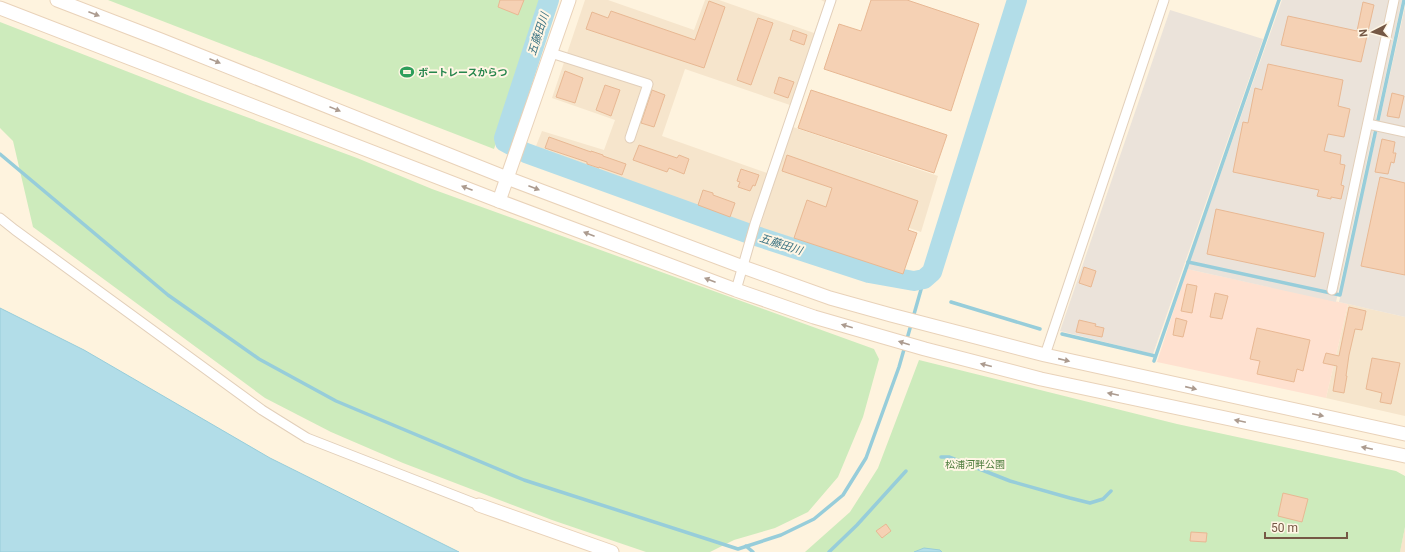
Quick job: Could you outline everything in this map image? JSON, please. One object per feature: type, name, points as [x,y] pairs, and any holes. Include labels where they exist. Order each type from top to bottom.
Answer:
[{"type":"street","points":[[57,0],[507,178],[743,267],[830,298],[1045,355],[1405,434]]},
{"type":"street","points":[[499,200],[569,0]]},
{"type":"street","points":[[736,290],[755,224],[831,0]]},
{"type":"street","points":[[1045,355],[1164,0]]},
{"type":"street","points":[[1332,290],[1394,0]]},
{"type":"street","points":[[0,8],[736,290],[814,317],[925,349],[1041,379],[1405,456]]},
{"type":"street","points":[[551,53],[648,84],[630,138]]},
{"type":"street","points":[[1368,124],[1405,132]]},
{"type":"street","points":[[0,218],[262,410],[307,438],[479,505],[612,552]]},
{"type":"shaded area","points":[[585,0],[608,0],[694,30],[705,0],[719,0],[814,33],[825,2],[821,0],[826,0],[790,105],[685,69],[662,136],[767,173],[784,124],[938,176],[921,232],[864,213],[848,260],[761,232],[536,146],[542,131],[604,150],[615,120],[552,98]]},
{"type":"shaded area","points":[[1282,0],[1402,0],[1336,302],[1187,269]]},
{"type":"shaded area","points":[[1405,7],[1405,317],[1339,302]]},
{"type":"shaded area","points":[[1170,10],[1263,39],[1153,354],[1060,331]]},
{"type":"shaded area","points":[[1187,269],[1348,304],[1326,398],[1157,362]]},
{"type":"shaded area","points":[[1348,304],[1405,317],[1405,416],[1326,398]]},
{"type":"shaded area","points":[[1405,527],[1405,552],[1400,552]]},
{"type":"green space","name":"ボートレースからつ","points":[[108,0],[544,0],[494,149]]},
{"type":"green space","points":[[0,22],[203,101],[357,158],[432,189],[874,349],[879,359],[863,417],[838,477],[808,512],[775,528],[734,540],[710,552],[646,552],[552,520],[403,463],[331,432],[265,398],[33,227],[13,141],[0,128]]},
{"type":"green space","name":"松浦河畔公園","points":[[919,360],[1177,424],[1396,471],[1405,476],[1405,527],[1400,552],[805,552],[850,512],[878,468]]},
{"type":"water","points":[[0,308],[84,350],[270,458],[459,552],[0,552]]},
{"type":"water","points":[[924,548],[940,550],[942,552],[914,552]]},
{"type":"building","points":[[500,0],[524,0],[518,15],[498,7]]},
{"type":"building","points":[[871,0],[907,0],[979,24],[951,111],[824,69],[839,24],[861,31]]},
{"type":"building","points":[[709,1],[725,7],[704,68],[586,29],[592,12],[608,18],[611,11],[695,40]]},
{"type":"building","points":[[1363,2],[1374,5],[1361,62],[1281,45],[1288,16],[1357,31]]},
{"type":"building","points":[[758,18],[773,23],[751,85],[737,80]]},
{"type":"building","points":[[793,30],[807,35],[804,45],[790,40]]},
{"type":"building","points":[[1268,64],[1343,80],[1338,106],[1350,109],[1344,137],[1328,134],[1324,151],[1341,155],[1340,164],[1345,165],[1341,185],[1344,186],[1341,199],[1331,197],[1331,199],[1317,196],[1319,190],[1233,172],[1243,122],[1248,123],[1255,88],[1262,90]]},
{"type":"building","points":[[565,71],[583,78],[575,103],[556,97]]},
{"type":"building","points":[[779,77],[794,82],[788,98],[774,93]]},
{"type":"building","points":[[605,85],[620,90],[611,116],[596,110]]},
{"type":"building","points":[[652,90],[665,95],[654,127],[641,123]]},
{"type":"building","points":[[811,90],[947,135],[934,173],[798,128]]},
{"type":"building","points":[[1392,93],[1404,96],[1399,118],[1387,116]]},
{"type":"building","points":[[549,137],[626,164],[622,175],[587,164],[587,162],[545,148]]},
{"type":"building","points":[[1382,139],[1395,142],[1393,153],[1396,153],[1394,163],[1391,162],[1388,174],[1375,172]]},
{"type":"building","points":[[639,145],[677,158],[679,155],[689,159],[684,174],[669,168],[667,172],[633,160]]},
{"type":"building","points":[[787,155],[918,201],[908,230],[917,233],[903,274],[794,238],[807,200],[826,207],[832,188],[782,171]]},
{"type":"building","points":[[741,169],[759,175],[755,186],[753,185],[750,191],[738,187],[740,182],[737,181]]},
{"type":"building","points":[[1380,177],[1405,183],[1405,275],[1361,266]]},
{"type":"building","points":[[703,190],[735,203],[730,217],[698,205]]},
{"type":"building","points":[[1216,209],[1324,233],[1315,277],[1207,254]]},
{"type":"building","points":[[1084,267],[1096,271],[1091,287],[1079,283]]},
{"type":"building","points":[[1187,284],[1197,286],[1192,313],[1181,311]]},
{"type":"building","points":[[1215,293],[1228,296],[1222,319],[1210,317]]},
{"type":"building","points":[[1349,307],[1366,311],[1362,330],[1355,329],[1349,355],[1344,393],[1333,391],[1337,366],[1323,363],[1326,353],[1339,356]]},
{"type":"building","points":[[1176,318],[1187,321],[1183,337],[1173,335]]},
{"type":"building","points":[[1079,320],[1096,324],[1095,326],[1104,328],[1102,337],[1076,332]]},
{"type":"building","points":[[1257,328],[1310,340],[1303,371],[1297,369],[1294,382],[1257,374],[1260,361],[1250,359]]},
{"type":"building","points":[[1372,358],[1400,363],[1391,404],[1380,402],[1382,393],[1366,389]]},
{"type":"building","points":[[1283,493],[1308,499],[1302,522],[1278,516]]},
{"type":"building","points":[[886,524],[891,531],[882,538],[876,531]]},
{"type":"building","points":[[1191,532],[1207,533],[1206,542],[1190,541]]},
{"type":"waterway","name":"五藤田川","points":[[549,0],[504,138],[505,142],[526,153],[747,233],[869,273],[914,281],[924,279],[932,272],[1017,0]]},
{"type":"waterway","points":[[1154,361],[1279,0]]},
{"type":"waterway","points":[[1188,262],[1340,295],[1404,0]]},
{"type":"waterway","points":[[0,154],[168,295],[259,359],[336,401],[524,480],[738,549],[781,535],[814,519],[843,495],[866,458],[899,367],[924,279]]},
{"type":"waterway","points":[[951,302],[1040,329]]},
{"type":"waterway","points":[[1062,334],[1155,356]]},
{"type":"waterway","points":[[941,457],[949,457],[1010,481],[1090,503],[1103,499],[1111,491]]},
{"type":"waterway","points":[[829,552],[857,525],[906,471]]},
{"type":"waterway","points":[[746,546],[753,552]]},
{"type":"place","name":"ボートレースからつ","points":[[407,72]]}]
